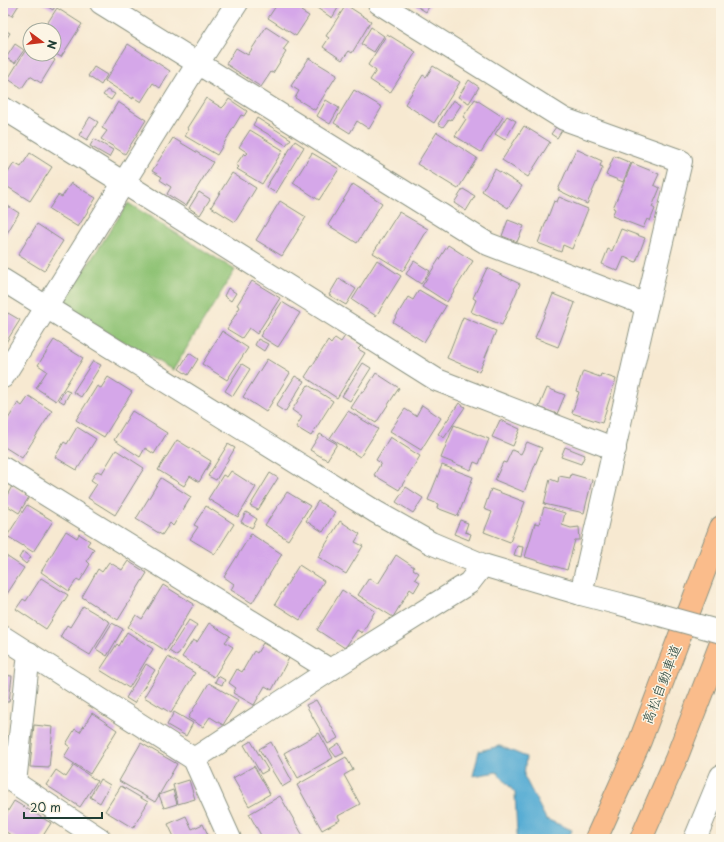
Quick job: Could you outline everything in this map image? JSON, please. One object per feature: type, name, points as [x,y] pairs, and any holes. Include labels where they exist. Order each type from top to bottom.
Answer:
[{"type":"highway","name":"高松自動車道","points":[[596,839],[640,741],[721,527]]},
{"type":"highway","points":[[641,839],[676,759],[721,642]]},
{"type":"street","points":[[101,3],[488,244],[647,305]]},
{"type":"street","points":[[3,377],[198,63],[237,3]]},
{"type":"street","points":[[379,3],[564,118],[681,161],[581,594]]},
{"type":"street","points":[[3,108],[437,380],[615,448]]},
{"type":"street","points":[[3,280],[376,512],[431,543],[483,565],[581,594],[721,632]]},
{"type":"street","points":[[3,468],[330,670]]},
{"type":"street","points":[[194,759],[330,670],[469,583],[483,565]]},
{"type":"street","points":[[3,637],[194,759],[230,839]]},
{"type":"street","points":[[29,653],[15,783],[100,839]]},
{"type":"street","points":[[695,839],[721,776]]},
{"type":"green space","points":[[128,203],[235,270],[173,370],[61,306]]},
{"type":"water","points":[[500,746],[526,757],[524,776],[546,819],[572,830],[568,839],[516,839],[515,793],[497,772],[473,776],[479,751]]},
{"type":"building","points":[[3,3],[20,3],[12,16],[3,10]]},
{"type":"building","points":[[42,3],[57,3],[53,10]]},
{"type":"building","points":[[278,3],[306,3],[301,11],[309,16],[296,36],[268,18]]},
{"type":"building","points":[[320,3],[341,3],[332,18],[317,8]]},
{"type":"building","points":[[412,3],[431,3],[426,12]]},
{"type":"building","points":[[346,5],[371,21],[352,53],[349,51],[342,60],[323,47],[329,38],[326,36]]},
{"type":"building","points":[[57,8],[82,24],[62,55],[62,22],[48,22]]},
{"type":"building","points":[[266,27],[289,42],[283,50],[286,52],[273,73],[271,72],[261,87],[226,64],[236,48],[248,55]]},
{"type":"building","points":[[371,27],[384,36],[374,52],[361,44]]},
{"type":"building","points":[[3,29],[10,33],[3,44]]},
{"type":"building","points":[[387,34],[416,52],[390,93],[370,80],[376,71],[368,65]]},
{"type":"building","points":[[15,44],[22,49],[22,53],[15,63],[6,58]]},
{"type":"building","points":[[128,44],[170,71],[160,88],[153,83],[141,102],[133,97],[133,99],[105,81]]},
{"type":"building","points":[[22,56],[22,62],[54,62],[41,83],[30,76],[22,88],[8,79]]},
{"type":"building","points":[[309,58],[337,75],[315,110],[295,98],[299,91],[291,86]]},
{"type":"building","points":[[433,66],[460,82],[434,123],[405,104],[423,75],[426,77]]},
{"type":"building","points":[[94,67],[107,75],[101,85],[88,76]]},
{"type":"building","points":[[469,80],[479,87],[469,103],[458,97]]},
{"type":"building","points":[[107,90],[115,94],[111,100],[103,95]]},
{"type":"building","points":[[354,90],[382,107],[369,129],[357,121],[350,133],[334,123]]},
{"type":"building","points":[[206,98],[222,108],[229,99],[247,111],[244,116],[241,115],[217,155],[185,136],[189,129],[187,128]]},
{"type":"building","points":[[475,99],[503,117],[481,152],[455,136],[466,119],[463,117]]},
{"type":"building","points":[[326,100],[339,108],[330,124],[317,116]]},
{"type":"building","points":[[453,100],[461,105],[451,120],[449,119],[443,127],[438,124]]},
{"type":"building","points":[[118,102],[146,120],[125,154],[101,139],[107,131],[102,128]]},
{"type":"building","points":[[507,116],[516,121],[505,140],[495,134]]},
{"type":"building","points":[[90,117],[98,122],[87,140],[79,135]]},
{"type":"building","points":[[257,118],[291,139],[286,145],[253,125]]},
{"type":"building","points":[[524,126],[550,142],[528,177],[502,160]]},
{"type":"building","points":[[556,127],[562,130],[557,138],[551,134]]},
{"type":"building","points":[[250,130],[283,150],[262,184],[237,169],[239,167],[236,165],[244,153],[246,155],[248,153],[239,147]]},
{"type":"building","points":[[437,132],[477,158],[458,189],[417,164]]},
{"type":"building","points":[[173,138],[213,162],[186,206],[167,194],[171,187],[160,180],[162,177],[152,171]]},
{"type":"building","points":[[94,139],[113,150],[109,157],[90,146]]},
{"type":"building","points":[[295,141],[304,147],[276,193],[266,187]]},
{"type":"building","points":[[576,149],[602,161],[600,166],[603,167],[587,204],[558,190]]},
{"type":"building","points":[[30,153],[52,167],[30,201],[3,184],[3,181],[14,163],[21,167]]},
{"type":"building","points":[[312,153],[339,169],[319,200],[293,183]]},
{"type":"building","points":[[614,156],[631,163],[623,182],[606,175]]},
{"type":"building","points":[[632,163],[659,174],[654,185],[660,188],[652,207],[655,209],[650,221],[647,219],[643,228],[612,216],[615,209],[613,208]]},
{"type":"building","points":[[495,169],[522,186],[508,208],[482,191]]},
{"type":"building","points":[[232,173],[256,188],[235,222],[211,207]]},
{"type":"building","points":[[71,183],[96,198],[78,227],[49,209],[58,195],[62,197]]},
{"type":"building","points":[[353,184],[382,203],[357,243],[328,225]]},
{"type":"building","points":[[463,189],[475,196],[466,211],[454,203]]},
{"type":"building","points":[[199,192],[210,199],[200,215],[189,208]]},
{"type":"building","points":[[559,197],[588,209],[572,249],[563,245],[561,252],[538,243],[554,201],[557,202]]},
{"type":"building","points":[[280,201],[306,217],[282,256],[256,240]]},
{"type":"building","points":[[3,203],[19,213],[3,240]]},
{"type":"building","points":[[399,212],[428,229],[403,271],[373,253]]},
{"type":"building","points":[[508,220],[524,226],[517,242],[502,236]]},
{"type":"building","points":[[37,224],[63,241],[44,271],[18,255]]},
{"type":"building","points":[[621,229],[645,238],[636,262],[624,257],[618,271],[602,264],[608,249],[612,251]]},
{"type":"building","points":[[448,245],[473,261],[447,302],[422,286]]},
{"type":"building","points":[[377,260],[401,276],[376,316],[352,300]]},
{"type":"building","points":[[414,261],[430,271],[421,284],[406,274]]},
{"type":"building","points":[[487,268],[520,284],[502,325],[471,312],[476,300],[473,298]]},
{"type":"building","points":[[339,278],[356,289],[346,305],[329,295]]},
{"type":"building","points":[[252,281],[280,298],[257,334],[249,328],[242,338],[227,329],[240,307],[237,305]]},
{"type":"building","points":[[228,288],[236,293],[231,301],[224,296]]},
{"type":"building","points":[[419,290],[446,306],[424,342],[393,322],[408,297],[413,300]]},
{"type":"building","points":[[553,294],[575,303],[558,347],[535,338]]},
{"type":"building","points":[[282,302],[300,313],[278,347],[260,336]]},
{"type":"building","points":[[8,313],[20,320],[3,347],[3,319]]},
{"type":"building","points":[[463,317],[496,331],[479,372],[447,358]]},
{"type":"building","points":[[222,331],[248,348],[227,380],[202,364]]},
{"type":"building","points":[[345,336],[361,346],[358,349],[365,353],[337,398],[305,377],[328,341],[331,344],[335,338],[341,342]]},
{"type":"building","points":[[258,339],[268,344],[264,351],[255,345]]},
{"type":"building","points":[[54,340],[83,358],[56,401],[36,388],[47,371],[38,365]]},
{"type":"building","points":[[189,353],[198,359],[188,375],[179,369]]},
{"type":"building","points":[[267,359],[290,373],[266,412],[243,397]]},
{"type":"building","points":[[93,361],[101,365],[81,397],[73,392]]},
{"type":"building","points":[[363,363],[371,368],[350,401],[342,396]]},
{"type":"building","points":[[242,364],[250,369],[233,396],[225,391]]},
{"type":"building","points":[[583,371],[600,377],[601,374],[616,379],[602,423],[572,413],[579,392],[576,391]]},
{"type":"building","points":[[376,373],[399,388],[376,423],[351,408],[362,391],[364,392]]},
{"type":"building","points":[[295,376],[304,381],[285,412],[276,406]]},
{"type":"building","points":[[108,377],[132,392],[104,437],[76,420],[97,386],[101,388]]},
{"type":"building","points":[[308,385],[333,401],[311,436],[296,427],[302,417],[292,410]]},
{"type":"building","points":[[547,388],[565,395],[557,414],[539,407]]},
{"type":"building","points":[[65,390],[70,392],[64,403],[59,400]]},
{"type":"building","points":[[29,396],[52,411],[22,458],[3,446],[3,427],[18,403],[22,406]]},
{"type":"building","points":[[459,403],[465,407],[444,438],[438,434]]},
{"type":"building","points":[[422,405],[441,418],[421,450],[390,431],[405,409],[416,416]]},
{"type":"building","points":[[132,411],[167,433],[154,454],[145,448],[140,457],[114,440]]},
{"type":"building","points":[[348,411],[378,429],[360,457],[330,438]]},
{"type":"building","points":[[500,420],[520,429],[513,446],[492,437]]},
{"type":"building","points":[[454,425],[489,439],[479,464],[474,462],[471,470],[441,458]]},
{"type":"building","points":[[77,427],[96,439],[77,470],[55,457],[64,442],[67,444]]},
{"type":"building","points":[[320,434],[337,444],[327,460],[310,450]]},
{"type":"building","points":[[390,437],[420,456],[399,490],[374,475],[381,463],[376,460]]},
{"type":"building","points":[[177,440],[211,461],[199,482],[190,476],[184,486],[158,470]]},
{"type":"building","points":[[527,442],[542,448],[524,492],[495,480],[503,462],[506,463],[512,450],[521,454]]},
{"type":"building","points":[[228,444],[235,448],[216,480],[208,476]]},
{"type":"building","points":[[565,447],[585,455],[581,464],[561,457]]},
{"type":"building","points":[[116,450],[144,468],[115,515],[88,498],[97,484],[91,480],[97,471],[102,473]]},
{"type":"building","points":[[442,465],[473,477],[458,516],[437,508],[438,504],[428,500]]},
{"type":"building","points":[[231,471],[256,487],[238,517],[208,499],[223,475],[227,477]]},
{"type":"building","points":[[270,473],[278,478],[258,510],[250,506]]},
{"type":"building","points":[[571,474],[592,480],[584,513],[544,504],[550,479],[558,482],[559,476],[570,478]]},
{"type":"building","points":[[161,478],[191,497],[173,526],[170,523],[162,535],[136,519]]},
{"type":"building","points":[[12,486],[29,497],[19,513],[3,503]]},
{"type":"building","points":[[406,487],[423,498],[413,513],[396,502]]},
{"type":"building","points":[[491,489],[525,502],[510,542],[484,532],[492,512],[484,509]]},
{"type":"building","points":[[287,492],[310,506],[288,540],[265,525]]},
{"type":"building","points":[[318,501],[335,512],[323,532],[306,521]]},
{"type":"building","points":[[27,505],[53,521],[33,552],[7,536]]},
{"type":"building","points":[[206,506],[234,524],[215,554],[190,539],[198,527],[194,525]]},
{"type":"building","points":[[544,507],[565,513],[562,525],[571,528],[579,527],[580,540],[575,540],[567,570],[525,557],[535,523],[539,524]]},
{"type":"building","points":[[246,512],[257,519],[252,528],[241,522]]},
{"type":"building","points":[[460,520],[468,523],[465,532],[471,534],[469,540],[454,534]]},
{"type":"building","points":[[340,521],[360,534],[355,542],[363,546],[346,574],[318,557]]},
{"type":"building","points":[[66,531],[77,538],[79,534],[90,541],[87,545],[94,549],[87,561],[90,564],[80,581],[77,579],[69,591],[41,572]]},
{"type":"building","points":[[251,534],[282,554],[252,603],[231,590],[234,584],[224,577]]},
{"type":"building","points":[[517,546],[523,547],[521,557],[514,555]]},
{"type":"building","points":[[23,551],[31,557],[26,564],[19,558]]},
{"type":"building","points":[[3,554],[24,568],[3,600]]},
{"type":"building","points":[[396,555],[414,567],[413,569],[419,573],[415,579],[420,582],[414,592],[410,589],[393,617],[358,595],[369,578],[378,584]]},
{"type":"building","points":[[128,561],[147,573],[118,620],[82,597],[98,569],[102,572],[109,562],[122,570]]},
{"type":"building","points":[[299,565],[324,581],[300,620],[275,604]]},
{"type":"building","points":[[41,578],[68,595],[46,629],[16,609],[23,599],[26,601]]},
{"type":"building","points":[[163,585],[194,604],[166,651],[128,627],[136,615],[142,619]]},
{"type":"building","points":[[342,590],[375,611],[362,633],[357,630],[345,648],[317,630]]},
{"type":"building","points":[[83,606],[110,622],[90,655],[60,637],[67,625],[70,627]]},
{"type":"building","points":[[189,620],[197,625],[177,656],[169,651]]},
{"type":"building","points":[[112,623],[123,629],[107,656],[96,649]]},
{"type":"building","points":[[209,623],[230,636],[225,642],[233,647],[214,677],[182,657],[193,640],[197,642]]},
{"type":"building","points":[[127,632],[153,649],[129,688],[100,670],[117,644],[119,646]]},
{"type":"building","points":[[263,643],[289,658],[272,690],[265,686],[254,705],[233,693],[236,688],[229,683],[237,669],[242,672],[254,651],[257,653]]},
{"type":"building","points":[[168,657],[195,673],[171,713],[144,697]]},
{"type":"building","points":[[146,664],[155,670],[134,703],[126,698]]},
{"type":"building","points":[[3,675],[12,676],[9,702],[3,702]]},
{"type":"building","points":[[218,676],[225,680],[222,685],[215,682]]},
{"type":"building","points":[[209,683],[238,700],[223,725],[210,717],[203,727],[188,718]]},
{"type":"building","points":[[316,700],[338,738],[328,744],[306,705]]},
{"type":"building","points":[[174,712],[193,723],[186,736],[167,725]]},
{"type":"building","points":[[92,713],[117,730],[90,774],[64,757],[70,747],[66,744],[75,729],[80,732]]},
{"type":"building","points":[[34,725],[53,727],[49,768],[30,767]]},
{"type":"building","points":[[319,733],[333,758],[298,778],[284,753]]},
{"type":"building","points":[[251,741],[268,770],[261,774],[244,745]]},
{"type":"building","points":[[271,742],[292,781],[282,787],[259,749]]},
{"type":"building","points":[[141,743],[177,764],[155,802],[119,781]]},
{"type":"building","points":[[339,743],[344,753],[336,757],[330,749]]},
{"type":"building","points":[[346,757],[353,770],[344,775],[360,804],[338,816],[340,820],[322,830],[297,785]]},
{"type":"building","points":[[74,765],[97,781],[80,807],[46,785],[56,770],[66,777]]},
{"type":"building","points":[[254,766],[270,794],[249,806],[233,778]]},
{"type":"building","points":[[100,779],[110,785],[100,803],[90,797]]},
{"type":"building","points":[[189,780],[195,799],[178,804],[173,785]]},
{"type":"building","points":[[121,786],[148,802],[133,828],[105,811]]},
{"type":"building","points":[[173,790],[177,804],[164,808],[159,795]]},
{"type":"building","points":[[280,796],[305,839],[263,839],[249,814]]},
{"type":"building","points":[[14,801],[51,823],[41,839],[17,839],[3,830],[3,819]]},
{"type":"building","points":[[186,816],[192,829],[203,824],[210,839],[175,839],[168,824]]}]
